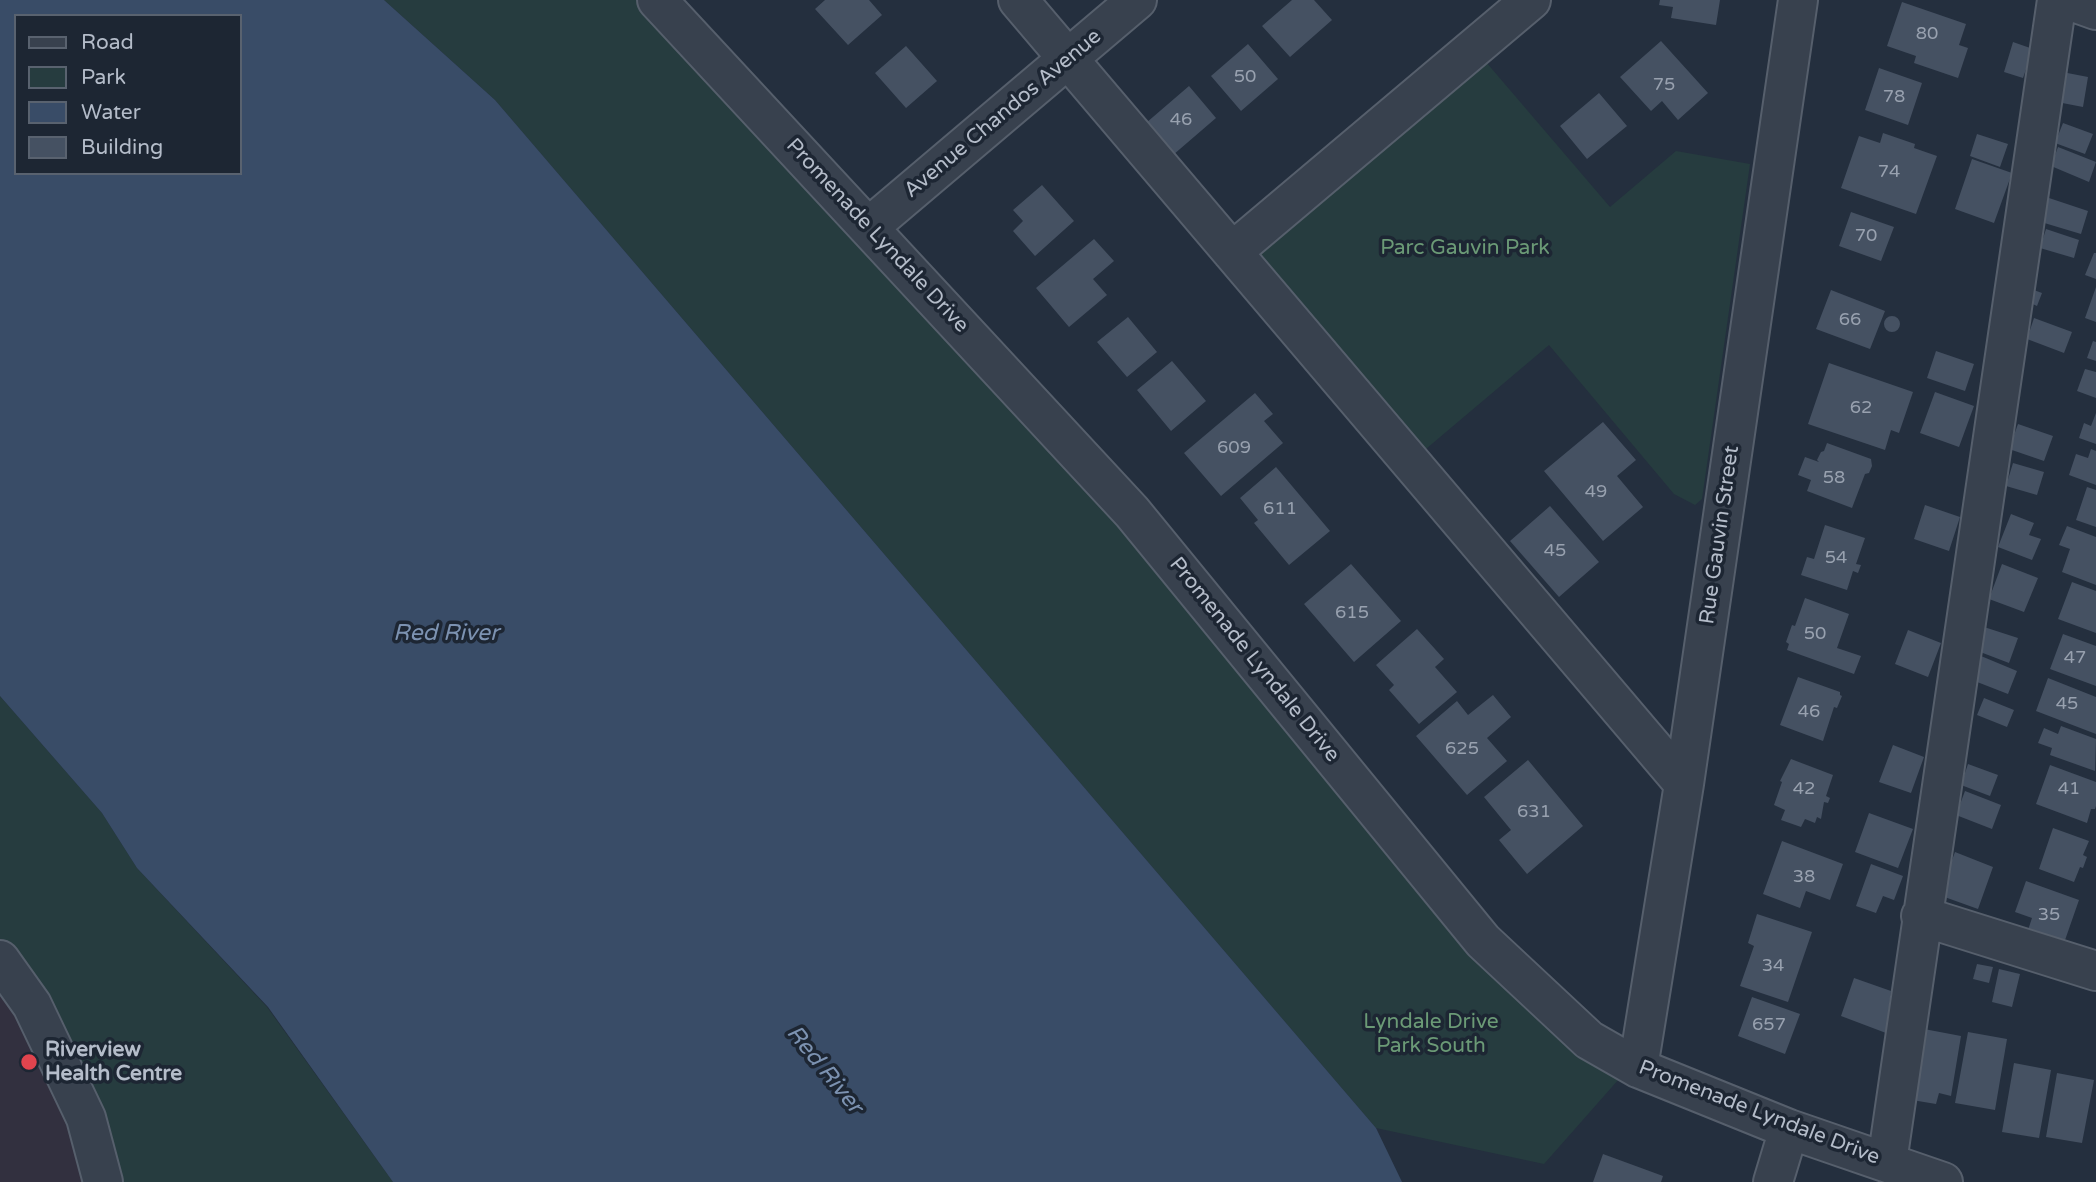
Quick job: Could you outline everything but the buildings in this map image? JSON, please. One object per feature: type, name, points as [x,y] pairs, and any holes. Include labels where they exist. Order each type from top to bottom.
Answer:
[{"type":"street","name":"Promenade Lyndale Drive","points":[[657,0],[1132,512],[1483,941],[1589,1040],[1638,1068],[1789,1129],[1943,1182]]},
{"type":"street","points":[[1018,0],[1684,784]]},
{"type":"street","name":"Avenue Chandos Avenue","points":[[869,227],[1138,0]]},
{"type":"street","points":[[1232,252],[1531,0]]},
{"type":"street","name":"Rue Gauvin Street","points":[[1638,1068],[1684,784],[1798,0]]},
{"type":"street","points":[[1887,1162],[2057,0]]},
{"type":"street","points":[[2067,0],[2096,9]]},
{"type":"street","points":[[1921,916],[2096,971]]},
{"type":"street","points":[[0,960],[32,1006],[86,1118],[103,1182]]},
{"type":"street","points":[[1773,1182],[1789,1129]]},
{"type":"shaded area","name":"Riverview Health Centre","points":[[0,960],[103,1182],[0,1182]]},
{"type":"green space","name":"Lyndale Drive Park South","points":[[384,0],[657,0],[1483,941],[1634,1062],[1544,1164],[1376,1128],[495,100]]},
{"type":"green space","name":"Parc Gauvin Park","points":[[1486,62],[1610,207],[1676,151],[1750,164],[1702,499],[1695,505],[1674,494],[1549,345],[1420,454],[1256,257]]},
{"type":"green space","points":[[0,696],[102,813],[137,868],[267,1007],[393,1182],[103,1182],[0,960]]},
{"type":"water","name":"Red River","points":[[0,0],[384,0],[495,100],[1376,1128],[1402,1182],[393,1182],[268,1007],[137,868],[102,813],[0,696]]},
{"type":"place","name":"Riverview Health Centre","points":[[29,1062]]}]
